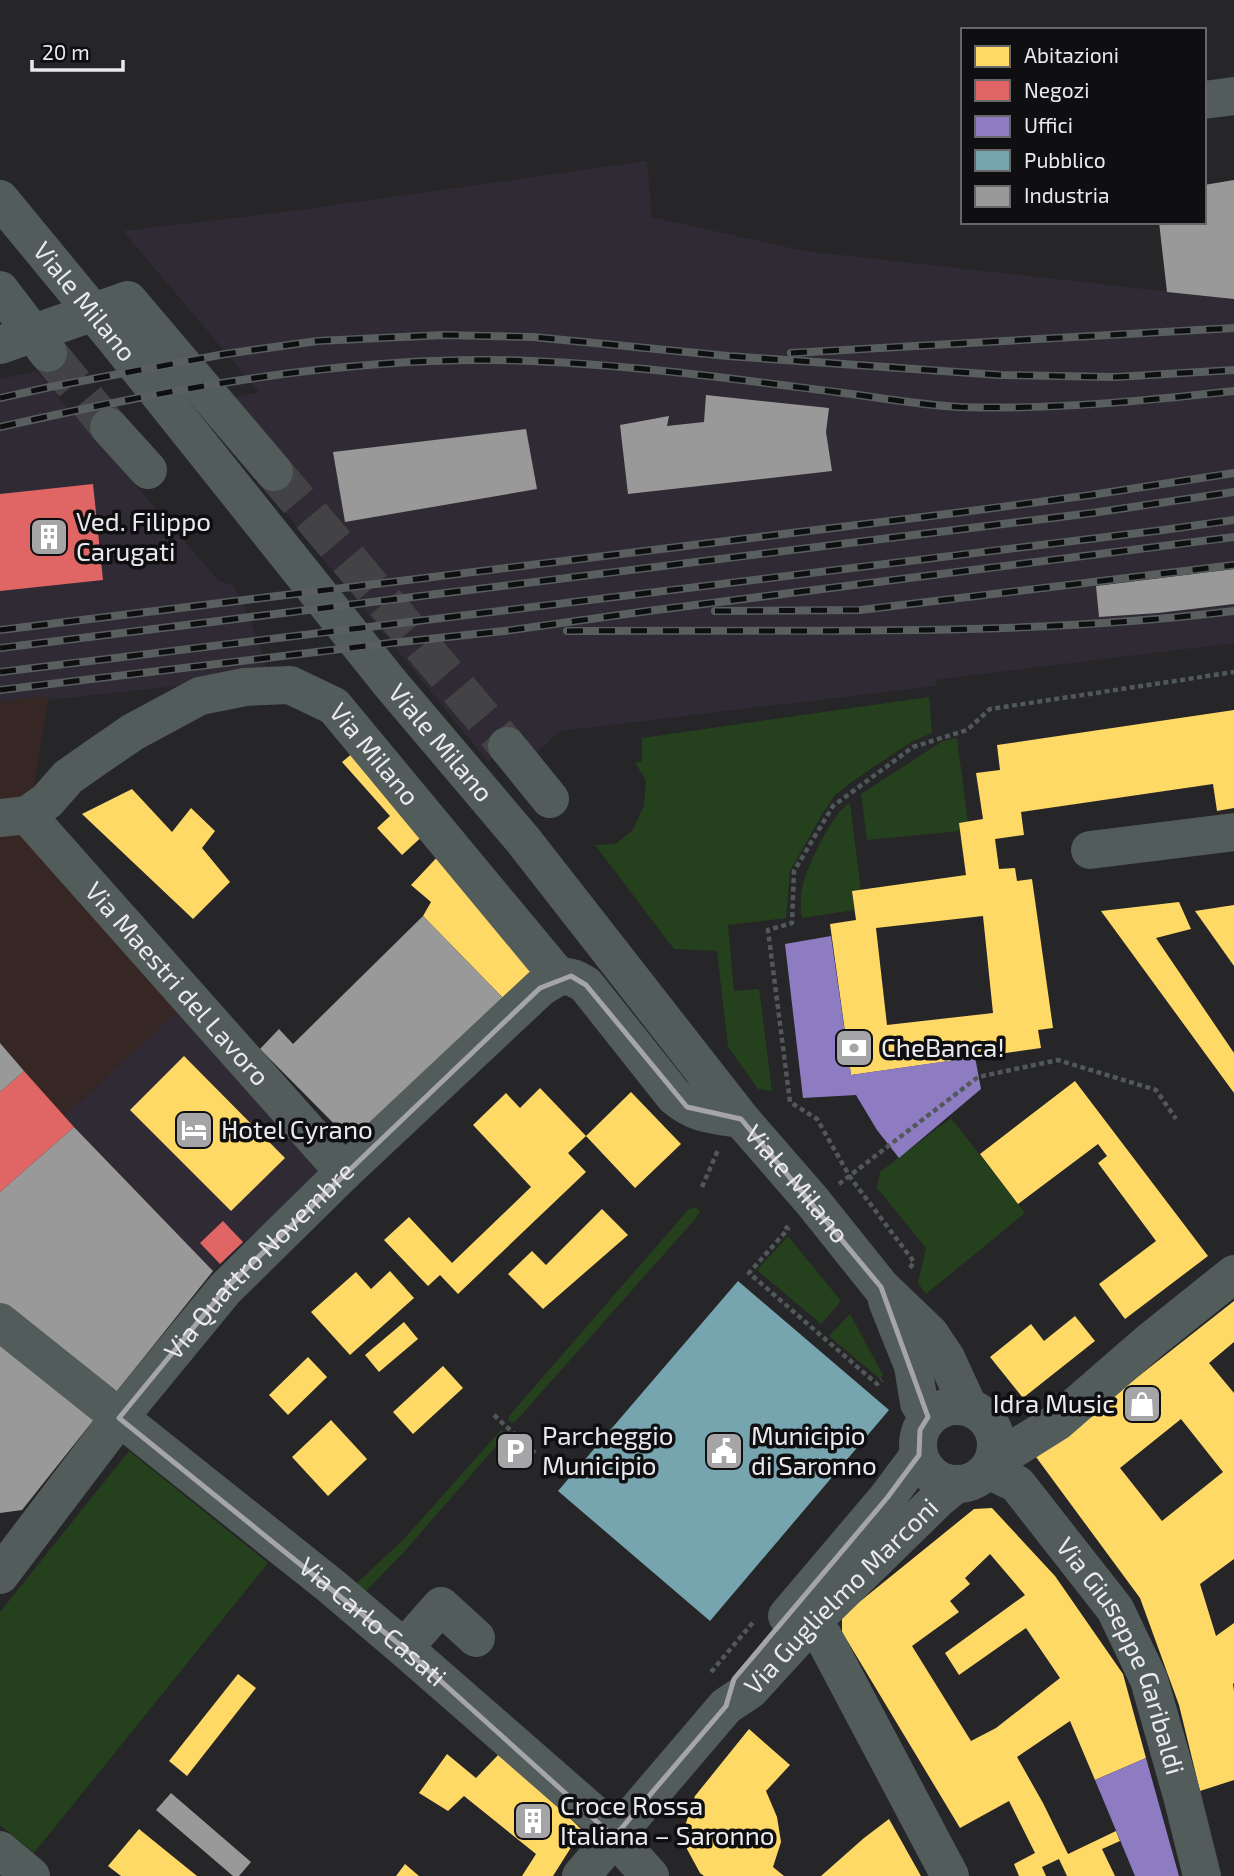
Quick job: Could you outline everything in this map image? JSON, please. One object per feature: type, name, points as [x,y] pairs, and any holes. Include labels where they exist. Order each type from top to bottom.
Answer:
[{"type":"street","points":[[1206,100],[1234,96]]},
{"type":"street","name":"Viale Milano","points":[[0,200],[94,313],[390,683],[531,850],[731,1134],[813,1202],[881,1287],[930,1334],[946,1358],[980,1451]]},
{"type":"street","points":[[0,290],[27,344],[128,300],[274,472]]},
{"type":"street","points":[[109,427],[148,470]]},
{"type":"street","name":"Via Milano","points":[[14,816],[47,802],[68,777],[98,756],[133,732],[200,696],[245,687],[290,685],[334,706],[558,976]]},
{"type":"street","points":[[506,746],[550,799]]},
{"type":"street","name":"Via Maestri del Lavoro","points":[[14,816],[344,1172]]},
{"type":"street","points":[[1090,850],[1234,832]]},
{"type":"street","points":[[558,976],[571,976],[586,985],[674,1096],[731,1134]]},
{"type":"street","name":"Via Quattro Novembre","points":[[6,1554],[225,1289],[344,1172],[540,988],[558,976]]},
{"type":"street","points":[[980,1451],[954,1405],[940,1409],[928,1417],[920,1430],[917,1446],[923,1466],[942,1481],[980,1451],[1057,1422],[1149,1342],[1234,1274]]},
{"type":"street","name":"Viale Milano","points":[[881,1287],[913,1366],[919,1403],[928,1417]]},
{"type":"street","name":"Via Carlo Casati","points":[[0,1322],[331,1586],[404,1648],[593,1813],[650,1876]]},
{"type":"street","name":"Via Guglielmo Marconi","points":[[718,1690],[750,1690],[813,1621],[939,1498],[980,1451]]},
{"type":"street","name":"Via Giuseppe Garibaldi","points":[[980,1451],[1017,1484],[1115,1609],[1149,1680],[1202,1876]]},
{"type":"street","name":"Via Guglielmo Marconi","points":[[581,1876],[614,1837],[718,1690],[734,1679],[887,1498],[919,1455]]},
{"type":"street","points":[[404,1648],[441,1606],[476,1638]]},
{"type":"street","points":[[813,1621],[950,1876]]},
{"type":"street","points":[[0,1850],[31,1876]]},
{"type":"path","points":[[1176,1119],[1156,1090],[1058,1060],[978,1077],[850,1177],[817,1119],[790,1102],[768,930],[792,923],[794,871],[833,806],[913,747],[967,730],[990,709],[1234,672]]},
{"type":"path","points":[[702,1187],[720,1146],[731,1134]]},
{"type":"path","points":[[780,1219],[788,1229],[749,1273],[877,1384],[886,1377]]},
{"type":"path","points":[[494,1415],[535,1453]]},
{"type":"path","points":[[718,1690],[755,1620]]},
{"type":"highlighted area","points":[[571,976],[586,985],[687,1107],[741,1119],[881,1287],[928,1417],[920,1430],[919,1455],[887,1498],[734,1679],[726,1706],[614,1837],[404,1648],[119,1418],[225,1289],[540,988]]},
{"type":"shaded area","points":[[647,161],[652,217],[805,251],[1234,299],[1234,643],[936,680],[936,686],[560,731],[534,755],[523,732],[488,762],[261,483],[231,398],[259,392],[123,231],[292,211]]},
{"type":"shaded area","points":[[36,371],[219,581],[233,585],[249,617],[270,676],[48,700],[42,696],[0,702],[0,379]]},
{"type":"shaded area","points":[[42,696],[48,700],[26,837],[179,1010],[64,1116],[213,1271],[22,1510],[0,1513],[0,702]]},
{"type":"shaded area","points":[[179,1010],[321,1171],[213,1271],[64,1116]]},
{"type":"green space","points":[[929,697],[932,733],[911,742],[850,783],[835,795],[823,813],[790,871],[786,918],[728,925],[734,991],[759,989],[772,1091],[758,1089],[728,1047],[717,951],[674,949],[595,845],[615,844],[632,831],[644,806],[646,780],[635,763],[642,761],[642,738]]},
{"type":"green space","points":[[957,738],[968,822],[959,823],[960,831],[867,840],[861,794],[943,741]]},
{"type":"green space","points":[[850,803],[861,890],[852,891],[854,910],[802,918],[801,893],[810,864],[836,816]]},
{"type":"green space","points":[[951,1118],[1025,1213],[926,1294],[918,1283],[926,1248],[877,1188],[880,1172]]},
{"type":"green space","points":[[695,1207],[700,1211],[696,1218],[515,1422],[508,1420],[688,1210]]},
{"type":"green space","points":[[788,1236],[841,1301],[821,1324],[757,1270]]},
{"type":"green space","points":[[850,1314],[883,1375],[880,1379],[829,1336]]},
{"type":"green space","points":[[501,1430],[504,1437],[405,1551],[363,1591],[357,1585],[358,1582],[403,1540]]},
{"type":"green space","points":[[129,1451],[268,1563],[34,1853],[0,1825],[0,1612]]},
{"type":"building: Abitazioni","points":[[1234,710],[1234,808],[1217,811],[1213,784],[1021,812],[1024,835],[995,839],[999,869],[1015,868],[1017,881],[1032,879],[1053,1028],[1038,1030],[1041,1048],[851,1075],[830,924],[856,920],[852,891],[966,875],[959,823],[983,819],[976,773],[1000,770],[997,745]],"holes":[[[983,916],[993,1013],[887,1025],[876,928]]]},
{"type":"building: Abitazioni","points":[[354,752],[427,832],[402,855],[377,828],[390,816],[342,762]]},
{"type":"building: Abitazioni","points":[[132,789],[172,832],[191,808],[215,831],[202,848],[230,882],[193,919],[82,814]]},
{"type":"building: Abitazioni","points":[[442,852],[537,967],[504,999],[423,916],[431,902],[411,885]]},
{"type":"building: Abitazioni","points":[[1179,902],[1191,929],[1156,938],[1234,1053],[1234,1093],[1101,911]]},
{"type":"building: Abitazioni","points":[[1234,905],[1234,966],[1195,911]]},
{"type":"building: Abitazioni","points":[[184,1056],[285,1158],[231,1211],[130,1110]]},
{"type":"building: Abitazioni","points":[[1075,1081],[1208,1256],[1125,1319],[1099,1284],[1156,1241],[1098,1163],[1107,1156],[1098,1144],[1018,1204],[980,1154]]},
{"type":"building: Abitazioni","points":[[540,1088],[586,1136],[568,1153],[586,1172],[458,1294],[440,1275],[428,1286],[384,1240],[409,1217],[452,1263],[531,1187],[473,1125],[506,1093],[520,1108]]},
{"type":"building: Abitazioni","points":[[631,1092],[681,1144],[635,1188],[586,1136]]},
{"type":"building: Abitazioni","points":[[602,1209],[628,1235],[543,1309],[508,1274],[532,1251],[546,1265]]},
{"type":"building: Abitazioni","points":[[390,1271],[414,1298],[350,1355],[311,1312],[356,1272],[371,1289]]},
{"type":"building: Abitazioni","points":[[1234,1301],[1234,1342],[1209,1363],[1234,1393],[1234,1559],[1200,1584],[1216,1636],[1234,1623],[1234,1780],[1200,1791],[1179,1705],[1140,1598],[1036,1457]],"holes":[[[1181,1419],[1223,1472],[1162,1521],[1120,1468]]]},
{"type":"building: Abitazioni","points":[[1075,1316],[1095,1341],[1023,1398],[990,1357],[1031,1324],[1044,1341]]},
{"type":"building: Abitazioni","points":[[404,1322],[418,1339],[379,1372],[365,1355]]},
{"type":"building: Abitazioni","points":[[308,1357],[327,1377],[288,1415],[269,1395]]},
{"type":"building: Abitazioni","points":[[443,1366],[463,1388],[413,1434],[393,1412]]},
{"type":"building: Abitazioni","points":[[331,1420],[367,1459],[328,1496],[292,1457]]},
{"type":"building: Abitazioni","points":[[992,1508],[1055,1576],[1123,1674],[1146,1758],[1095,1780],[1070,1721],[1017,1757],[1068,1854],[1116,1831],[1120,1841],[1102,1849],[1115,1876],[1067,1876],[1059,1859],[1042,1867],[1046,1876],[1019,1876],[1014,1864],[1035,1853],[1009,1801],[960,1828],[842,1632],[842,1616],[974,1509]],"holes":[[[990,1554],[1025,1595],[945,1653],[959,1675],[1026,1628],[1060,1678],[996,1728],[971,1741],[912,1646],[959,1612],[950,1601],[970,1584],[965,1578]]]},
{"type":"building: Abitazioni","points":[[238,1674],[256,1688],[187,1776],[169,1761]]},
{"type":"building: Abitazioni","points":[[749,1729],[790,1765],[766,1791],[777,1817],[781,1842],[773,1867],[784,1876],[704,1876],[687,1849],[685,1826],[695,1796]]},
{"type":"building: Abitazioni","name":"Croce Rossa Italiana – Saronno","points":[[447,1754],[476,1778],[499,1754],[518,1767],[582,1830],[553,1876],[522,1876],[536,1854],[464,1796],[448,1811],[419,1793]]},
{"type":"building: Abitazioni","points":[[889,1819],[921,1876],[821,1876],[864,1838]]},
{"type":"building: Abitazioni","points":[[139,1829],[197,1876],[121,1876],[108,1866]]},
{"type":"building: Abitazioni","points":[[405,1864],[419,1876],[396,1876]]},
{"type":"building: Negozi","name":"Ved. Filippo Carugati","points":[[93,484],[103,580],[0,591],[0,494]]},
{"type":"building: Negozi","points":[[24,1071],[74,1127],[0,1192],[0,1092]]},
{"type":"building: Negozi","points":[[223,1221],[243,1242],[220,1264],[200,1243]]},
{"type":"building: Uffici","points":[[831,936],[851,1075],[975,1057],[981,1089],[899,1158],[877,1130],[856,1095],[803,1098],[785,944]]},
{"type":"building: Uffici","points":[[1146,1758],[1179,1876],[1135,1876],[1095,1780]]},
{"type":"building: Pubblico","name":"Municipio di Saronno","points":[[738,1281],[889,1410],[710,1621],[558,1491]]},
{"type":"building: Industria","points":[[1234,180],[1234,299],[1167,292],[1159,224],[1206,224],[1206,185]]},
{"type":"building: Industria","points":[[706,395],[829,408],[826,432],[832,471],[628,494],[620,425],[669,416],[667,426],[704,422]]},
{"type":"building: Industria","points":[[526,429],[537,489],[345,522],[333,452]]},
{"type":"building: Industria","points":[[1234,569],[1234,604],[1099,617],[1096,586]]},
{"type":"building: Industria","points":[[423,916],[504,999],[356,1146],[260,1049],[279,1029],[293,1044]]},
{"type":"building: Industria","points":[[0,1043],[24,1071],[0,1092]]},
{"type":"building: Industria","points":[[74,1127],[213,1271],[113,1396],[0,1310],[0,1192]]},
{"type":"building: Industria","points":[[0,1344],[96,1417],[22,1510],[0,1513]]},
{"type":"building: Industria","points":[[171,1793],[251,1862],[239,1876],[233,1876],[156,1810]]},
{"type":"tunnel","points":[[50,355],[109,427]]},
{"type":"tunnel","points":[[274,472],[507,746]]},
{"type":"railway","points":[[791,353],[1234,328]]},
{"type":"railway","points":[[0,398],[225,354],[317,341],[444,335],[533,337],[728,356],[1000,375],[1115,377],[1234,370]]},
{"type":"railway","points":[[0,427],[131,399],[264,377],[397,363],[464,360],[531,361],[646,369],[960,407],[1063,406],[1234,391]]},
{"type":"railway","points":[[0,630],[955,513],[1234,473]]},
{"type":"railway","points":[[0,648],[1092,513],[1234,492]]},
{"type":"railway","points":[[0,672],[1234,520]]},
{"type":"railway","points":[[0,690],[504,631],[1234,537]]},
{"type":"railway","points":[[715,611],[860,610],[1234,565]]},
{"type":"railway","points":[[567,631],[984,629],[1151,620],[1234,611]]},
{"type":"place","name":"Ved. Filippo Carugati","points":[[49,537]]},
{"type":"place","name":"CheBanca!","points":[[854,1048]]},
{"type":"place","name":"Hotel Cyrano","points":[[194,1130]]},
{"type":"place","name":"Idra Music","points":[[1142,1404]]},
{"type":"place","name":"Parcheggio Municipio","points":[[515,1451]]},
{"type":"place","name":"Municipio di Saronno","points":[[724,1451]]},
{"type":"place","name":"Croce Rossa Italiana – Saronno","points":[[533,1821]]}]
